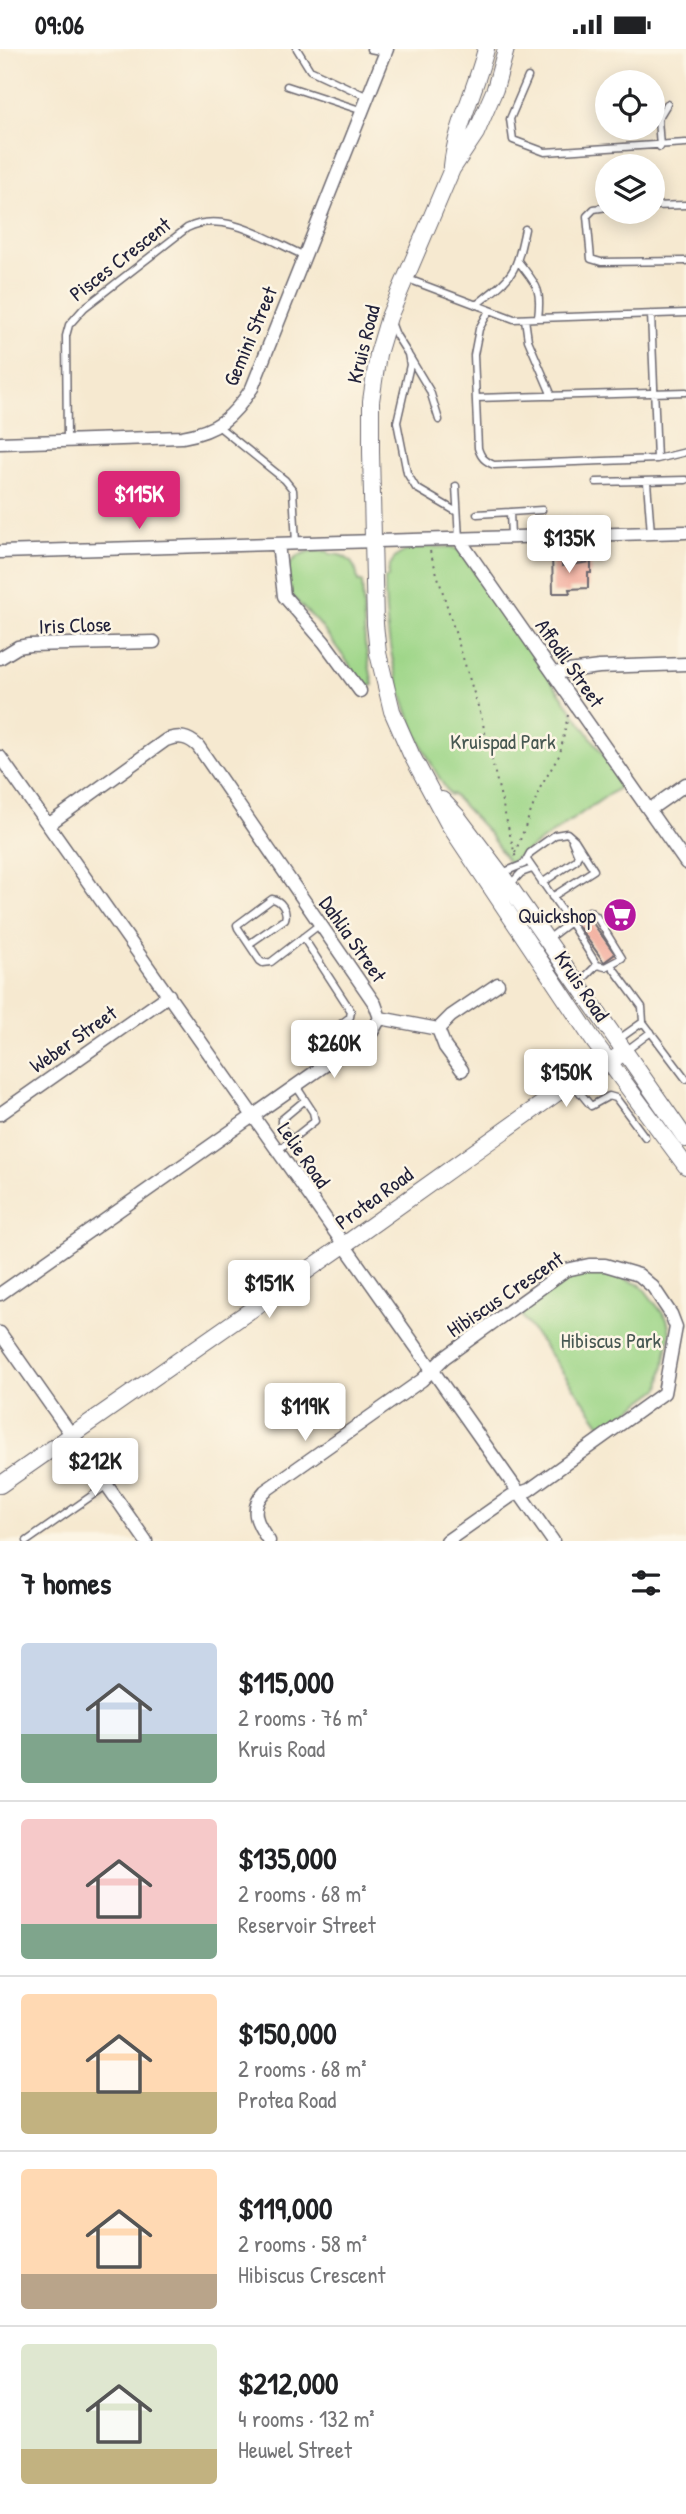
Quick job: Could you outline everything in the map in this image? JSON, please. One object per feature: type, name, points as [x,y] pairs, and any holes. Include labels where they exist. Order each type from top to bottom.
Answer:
[{"type":"street","name":"Kruis Road","points":[[452,169],[454,142],[476,85],[486,49]]},
{"type":"street","name":"Kruis Road","points":[[506,49],[495,89],[476,133],[452,169],[389,317],[379,354],[371,401],[375,632],[383,680],[396,719],[411,754],[448,823],[603,1058],[681,1142]]},
{"type":"street","name":"Gemini Street","points":[[0,443],[182,437],[201,434],[237,410],[252,388],[387,50]]},
{"type":"street","points":[[0,552],[686,533]]},
{"type":"street","name":"Affodil Street","points":[[459,539],[686,863]]},
{"type":"street","points":[[278,544],[284,596],[324,642],[360,691]]},
{"type":"street","name":"Iris Close","points":[[0,658],[18,647],[29,645],[153,642]]},
{"type":"street","points":[[553,673],[599,667],[686,664]]},
{"type":"street","name":"Dahlia Street","points":[[48,825],[166,740],[184,737],[198,747],[375,1004],[380,1018]]},
{"type":"street","name":"Lelie Road","points":[[0,757],[553,1541]]},
{"type":"street","points":[[649,810],[686,784]]},
{"type":"street","name":"Kruis Road","points":[[430,788],[457,816],[621,1046],[681,1142],[686,1166]]},
{"type":"street","points":[[438,1029],[451,1016],[498,984]]},
{"type":"street","name":"Weber Street","points":[[0,1114],[169,995]]},
{"type":"street","points":[[0,1294],[372,1032],[380,1018],[438,1029]]},
{"type":"street","points":[[438,1029],[445,1047],[462,1070]]},
{"type":"street","name":"Protea Road","points":[[0,1485],[344,1245],[621,1046]]},
{"type":"street","name":"Hibiscus Crescent","points":[[269,1541],[256,1520],[255,1508],[261,1495],[422,1380],[444,1358],[566,1271],[589,1265],[616,1266],[639,1275],[653,1287],[671,1314],[676,1327],[668,1383],[664,1393],[529,1490],[511,1496],[447,1541]]},
{"type":"street","points":[[0,1333],[146,1541]]},
{"type":"lane","points":[[297,49],[310,70],[368,97]]},
{"type":"lane","points":[[370,49],[387,50]]},
{"type":"lane","points":[[528,77],[510,119],[513,140],[545,152],[686,143]]},
{"type":"lane","points":[[287,86],[363,111]]},
{"type":"lane","points":[[660,146],[659,119],[667,104]]},
{"type":"lane","points":[[665,206],[686,205]]},
{"type":"lane","points":[[595,209],[587,216],[591,259],[601,262],[686,261]]},
{"type":"lane","name":"Pisces Crescent","points":[[67,441],[66,336],[69,325],[84,308],[187,228],[206,221],[228,222],[304,256]]},
{"type":"lane","points":[[476,305],[508,280],[519,261],[525,229]]},
{"type":"lane","points":[[519,261],[538,287],[538,318]]},
{"type":"lane","points":[[405,278],[514,319],[686,313]]},
{"type":"lane","points":[[489,311],[475,342],[478,448],[481,457],[494,465],[657,459],[686,452]]},
{"type":"lane","points":[[651,314],[657,459]]},
{"type":"lane","points":[[389,317],[396,335],[430,391],[439,420]]},
{"type":"lane","points":[[525,319],[528,340],[552,396]]},
{"type":"lane","points":[[408,354],[410,365],[397,422],[407,473],[421,492],[457,512]]},
{"type":"lane","points":[[476,398],[686,391]]},
{"type":"lane","points":[[218,425],[285,480],[293,490],[296,543]]},
{"type":"lane","points":[[596,482],[686,480]]},
{"type":"lane","points":[[647,482],[651,534]]},
{"type":"lane","points":[[456,486],[459,539]]},
{"type":"lane","points":[[477,514],[542,510]]},
{"type":"lane","points":[[510,512],[512,537]]},
{"type":"lane","points":[[504,880],[527,860],[530,853],[555,835],[567,833]]},
{"type":"lane","points":[[552,897],[593,871],[592,865],[575,840],[567,833]]},
{"type":"lane","points":[[542,883],[578,858],[567,833]]},
{"type":"lane","points":[[527,860],[570,922],[597,965],[600,968],[611,965],[619,961],[621,955],[593,912],[586,911],[570,922],[547,939],[532,949]]},
{"type":"lane","points":[[504,880],[532,869]]},
{"type":"lane","points":[[249,944],[285,919],[286,913],[278,899],[270,900],[238,922],[238,928],[260,961],[266,964],[319,925]]},
{"type":"lane","points":[[303,937],[351,1011],[350,1017],[313,1045],[312,1051],[323,1067]]},
{"type":"lane","points":[[578,984],[597,965]]},
{"type":"lane","points":[[611,965],[642,1007],[643,1022],[686,1079]]},
{"type":"lane","points":[[621,1046],[643,1022]]},
{"type":"lane","points":[[621,1046],[650,1032]]},
{"type":"lane","points":[[572,1082],[591,1106],[609,1097],[616,1098],[645,1137]]},
{"type":"lane","points":[[277,1151],[315,1121],[296,1086]]},
{"type":"lane","points":[[292,1140],[281,1126],[281,1120],[305,1100]]},
{"type":"lane","points":[[27,1541],[107,1485]]},
{"type":"path","points":[[427,540],[481,716],[519,867]]},
{"type":"path","points":[[514,853],[540,788],[561,754],[572,700]]},
{"type":"green space","name":"Kruispad Park","points":[[427,547],[453,547],[459,550],[624,784],[509,863],[487,831],[452,794],[450,795],[421,744],[401,691],[389,636],[385,578],[388,578],[391,564],[400,554]]},
{"type":"green space","points":[[311,551],[328,551],[329,554],[346,558],[356,570],[358,582],[362,582],[365,644],[373,685],[366,688],[320,625],[290,592],[286,576],[289,566],[298,556]]},
{"type":"green space","name":"Hibiscus Park","points":[[604,1272],[641,1285],[667,1319],[670,1332],[660,1388],[604,1429],[519,1312],[577,1274]]},
{"type":"building","points":[[552,552],[562,552],[562,566],[591,562],[588,588],[569,589],[570,593],[553,593]]},
{"type":"building","points":[[587,915],[615,954],[604,962],[576,923]]},
{"type":"place","name":"Quickshop","points":[[620,915]]}]
